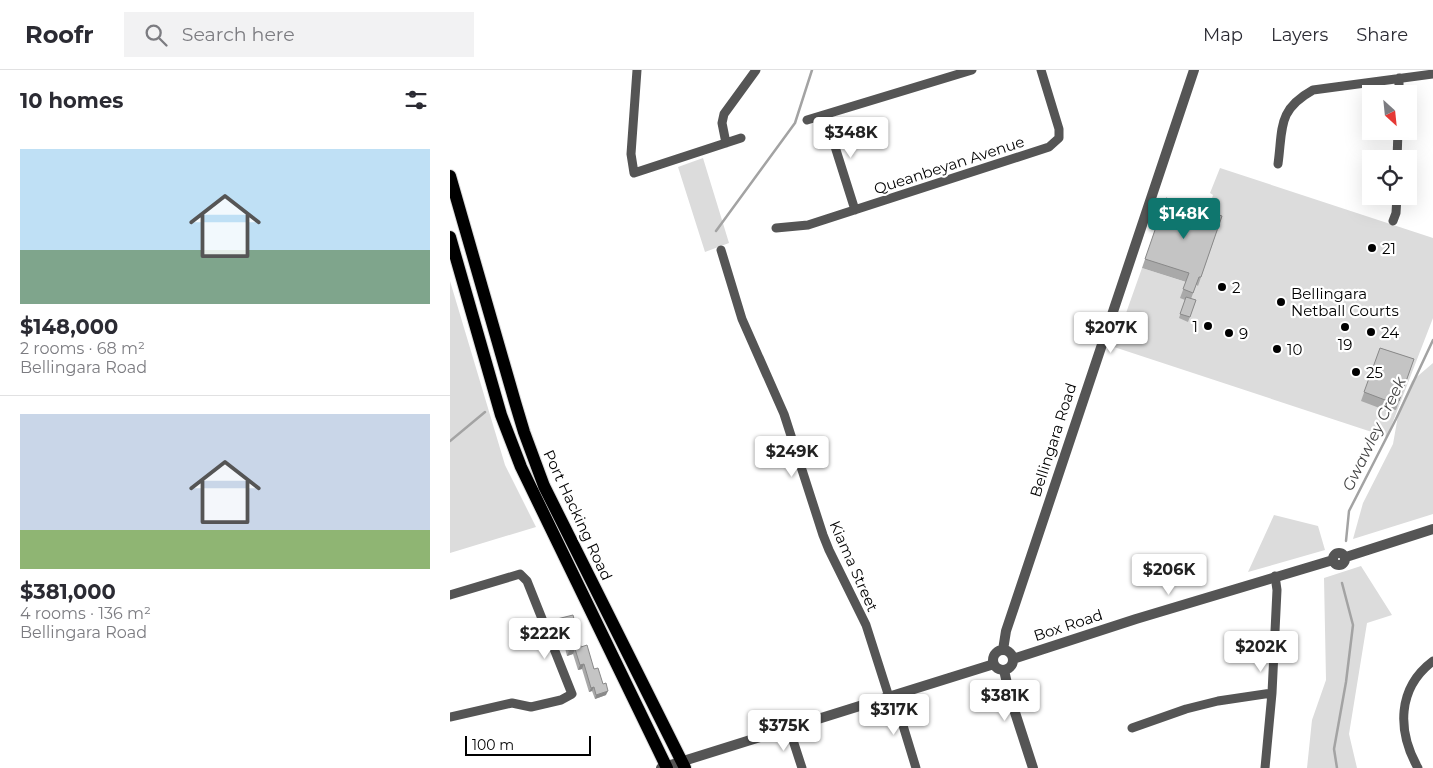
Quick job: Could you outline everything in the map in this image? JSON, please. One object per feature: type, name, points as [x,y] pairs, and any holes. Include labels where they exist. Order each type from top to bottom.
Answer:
[{"type":"main road","name":"Port Hacking Road","points":[[450,176],[517,410],[541,477],[562,524],[683,765]]},
{"type":"main road","name":"Port Hacking Road","points":[[450,238],[501,415],[521,467],[665,767]]},
{"type":"street","points":[[637,70],[631,154],[634,173],[741,138]]},
{"type":"street","points":[[726,143],[722,123],[724,114],[756,70]]},
{"type":"street","points":[[808,120],[972,70]]},
{"type":"street","name":"Queanbeyan Avenue","points":[[776,228],[808,225],[1049,147],[1058,138],[1059,129],[1041,70]]},
{"type":"street","name":"Bellingara Road","points":[[1003,650],[1006,631],[1194,70]]},
{"type":"street","points":[[1278,164],[1284,115],[1297,99],[1313,90],[1433,74]]},
{"type":"street","points":[[1399,78],[1399,85]]},
{"type":"street","points":[[825,115],[855,210]]},
{"type":"street","points":[[1393,221],[1396,205]]},
{"type":"street","name":"Kiama Street","points":[[721,250],[742,319],[784,414],[826,542],[866,625],[916,768]]},
{"type":"street","name":"Box Road","points":[[1013,659],[1275,576],[1333,560],[1336,565],[1341,565],[1345,562],[1346,557],[1433,529]]},
{"type":"street","points":[[450,595],[520,574],[528,581],[572,694],[561,700],[531,707],[512,703],[450,717]]},
{"type":"street","points":[[1265,768],[1272,693],[1277,590],[1275,576]]},
{"type":"street","points":[[1003,650],[1008,652],[1013,659],[1012,665],[1004,670],[998,669],[994,664],[995,655],[1003,650]]},
{"type":"street","points":[[1418,768],[1410,755],[1407,743],[1404,730],[1403,708],[1418,675],[1433,661]]},
{"type":"street","points":[[665,767],[683,765],[789,728],[994,664]]},
{"type":"street","points":[[1004,670],[1010,697],[1033,768]]},
{"type":"street","points":[[1132,728],[1186,709],[1218,701],[1272,693]]},
{"type":"street","points":[[789,728],[802,768]]},
{"type":"shaded area","points":[[703,158],[729,243],[705,252],[678,167]]},
{"type":"shaded area","name":"Bellingara Netball Courts","points":[[1220,168],[1433,238],[1433,318],[1387,437],[1114,347],[1142,268],[1198,286],[1205,220],[1213,195],[1210,193]]},
{"type":"shaded area","points":[[450,281],[505,465],[536,527],[450,553]]},
{"type":"shaded area","points":[[1433,363],[1433,514],[1353,539],[1363,503],[1393,444],[1399,410],[1412,381]]},
{"type":"shaded area","points":[[1274,515],[1318,526],[1325,550],[1248,572]]},
{"type":"shaded area","points":[[1361,566],[1392,615],[1367,623],[1349,734],[1357,768],[1307,768],[1312,720],[1326,680],[1324,578]]},
{"type":"building","points":[[1166,198],[1222,216],[1201,277],[1199,277],[1193,293],[1183,289],[1189,273],[1145,259]]},
{"type":"building","points":[[1186,297],[1196,300],[1190,317],[1180,314]]},
{"type":"building","points":[[1380,348],[1414,359],[1399,401],[1395,400],[1393,403],[1364,392]]},
{"type":"building","points":[[573,615],[581,647],[587,645],[594,669],[598,668],[603,684],[606,683],[608,691],[596,695],[594,687],[591,688],[584,664],[580,665],[575,649],[569,651],[564,635],[562,636],[557,619]]},
{"type":"waterway","points":[[716,231],[795,123],[812,70]]},
{"type":"waterway","name":"Gwawley Creek","points":[[1346,541],[1349,511],[1396,419],[1433,340]]},
{"type":"waterway","points":[[450,441],[485,412]]},
{"type":"waterway","name":"Gwawley Creek","points":[[1337,768],[1334,749],[1346,682],[1353,625],[1342,583]]},
{"type":"place","name":"21","points":[[1372,248]]},
{"type":"place","name":"2","points":[[1222,287]]},
{"type":"place","name":"Bellingara Netball Courts","points":[[1281,302]]},
{"type":"place","name":"1","points":[[1208,326]]},
{"type":"place","name":"19","points":[[1345,327]]},
{"type":"place","name":"24","points":[[1371,332]]},
{"type":"place","name":"9","points":[[1229,333]]},
{"type":"place","name":"10","points":[[1277,349]]},
{"type":"place","name":"25","points":[[1356,372]]}]
